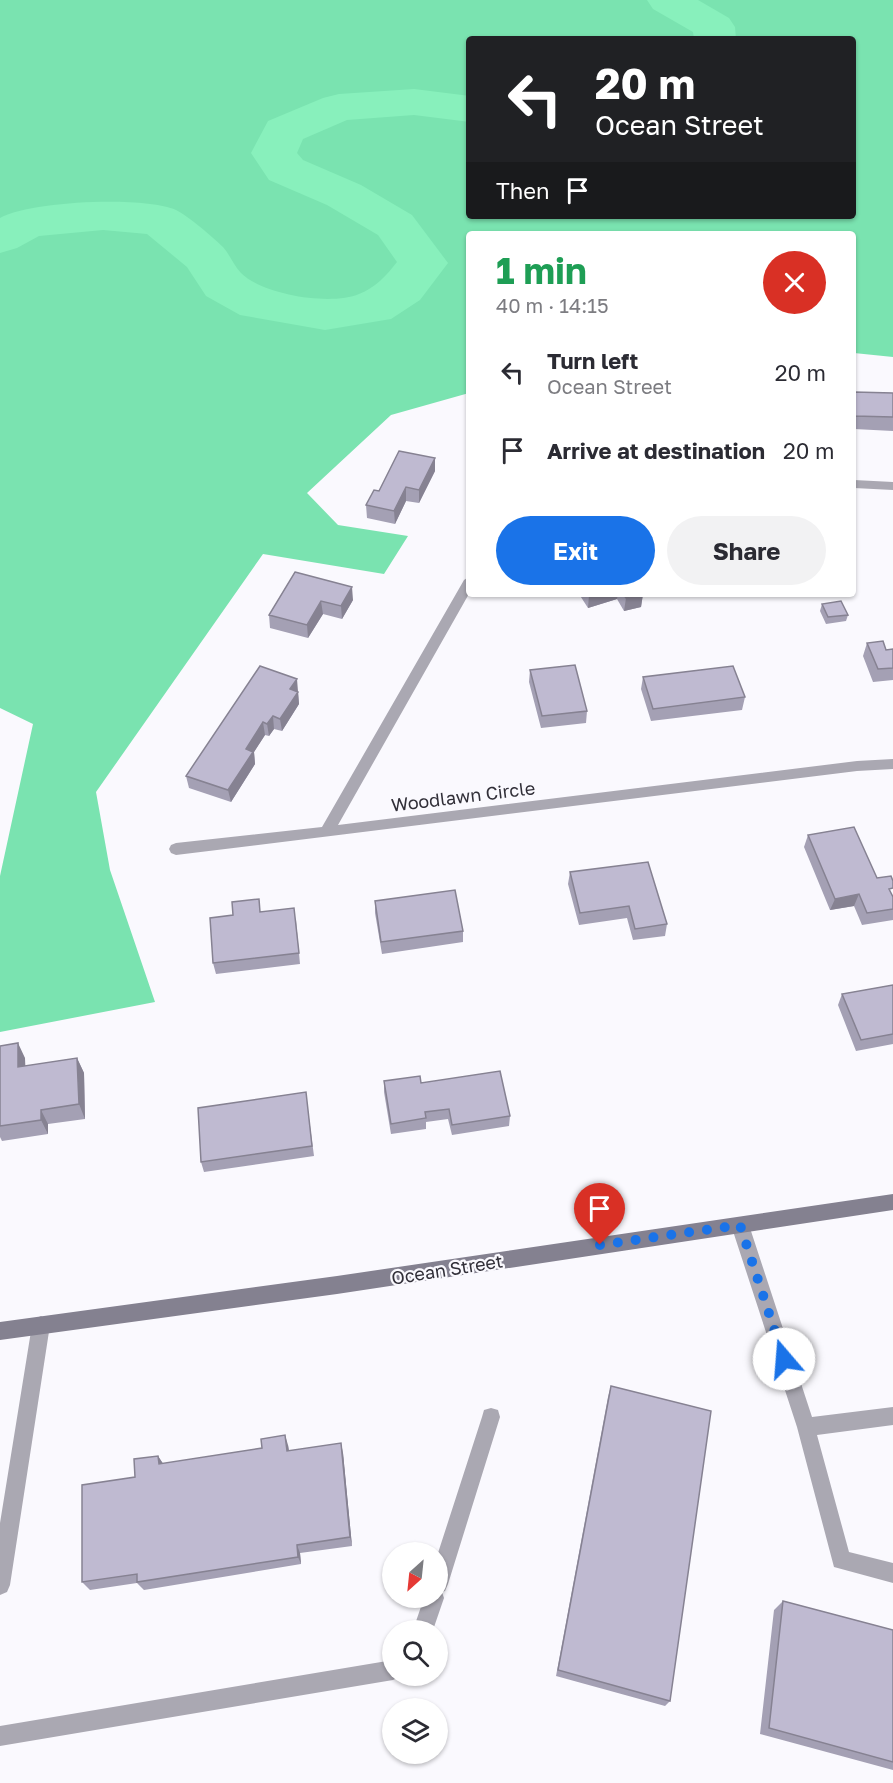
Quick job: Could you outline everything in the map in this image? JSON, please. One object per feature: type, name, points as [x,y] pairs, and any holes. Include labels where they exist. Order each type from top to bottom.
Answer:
[{"type":"main road","name":"Ocean Street","points":[[0,1331],[337,1285],[893,1202]]},
{"type":"street","points":[[856,484],[893,486]]},
{"type":"street","points":[[326,832],[466,587]]},
{"type":"street","name":"Woodlawn Circle","points":[[176,849],[857,766],[893,764]]},
{"type":"street","points":[[740,1225],[806,1427],[841,1560],[893,1574]]},
{"type":"street","points":[[0,1585],[41,1325]]},
{"type":"street","points":[[806,1427],[893,1416]]},
{"type":"street","points":[[448,1552],[491,1417]]},
{"type":"street","points":[[0,1737],[382,1672]]},
{"type":"shaded area","points":[[0,0],[893,0],[893,357],[856,353],[856,231],[466,231],[466,394],[391,415],[307,493],[338,525],[408,536],[384,574],[263,554],[96,792],[110,870],[155,1002],[0,1032],[0,876],[33,724],[0,708]]},
{"type":"shaded area","points":[[37,209],[51,218],[45,228],[0,248],[0,226]]},
{"type":"building","points":[[856,392],[893,393],[893,417],[856,416]]},
{"type":"building","points":[[399,451],[435,458],[419,490],[406,487],[394,511],[366,505],[374,490],[379,491]]},
{"type":"building","points":[[295,572],[352,587],[341,606],[321,601],[307,625],[269,615]]},
{"type":"building","points":[[841,601],[848,615],[828,617],[822,604]]},
{"type":"building","points":[[883,641],[886,650],[893,649],[893,668],[878,669],[867,643]]},
{"type":"building","points":[[575,665],[587,711],[542,716],[530,670]]},
{"type":"building","points":[[260,666],[297,679],[290,689],[298,692],[280,719],[273,716],[267,724],[263,722],[246,749],[253,752],[228,790],[186,776]]},
{"type":"building","points":[[733,666],[745,697],[653,709],[643,677]]},
{"type":"building","points":[[854,827],[877,878],[891,876],[893,888],[889,889],[893,897],[893,909],[867,913],[859,894],[835,899],[808,835]]},
{"type":"building","points":[[648,862],[667,924],[635,929],[629,906],[580,913],[570,872]]},
{"type":"building","points":[[455,890],[463,931],[381,942],[375,901]]},
{"type":"building","points":[[259,899],[260,912],[294,908],[299,953],[213,963],[210,918],[233,915],[232,902]]},
{"type":"building","points":[[893,985],[893,1034],[861,1040],[842,994]]},
{"type":"building","points":[[18,1043],[18,1067],[77,1058],[79,1104],[41,1110],[41,1120],[0,1126],[0,1046]]},
{"type":"building","points":[[500,1071],[510,1116],[452,1125],[449,1109],[425,1112],[426,1118],[391,1124],[384,1081],[420,1076],[421,1083]]},
{"type":"building","points":[[306,1092],[312,1146],[201,1162],[198,1108]]},
{"type":"building","points":[[611,1386],[711,1411],[670,1701],[558,1670]]},
{"type":"building","points":[[285,1435],[287,1451],[341,1443],[350,1537],[297,1545],[298,1557],[137,1582],[137,1574],[82,1582],[82,1485],[135,1477],[134,1459],[158,1456],[159,1464],[262,1448],[261,1439]]},
{"type":"building","points":[[783,1601],[893,1630],[893,1762],[769,1728]]},
{"type":"waterway","points":[[668,0],[714,27],[715,36]]},
{"type":"waterway","points":[[0,238],[28,223],[103,216],[160,221],[205,257],[224,285],[258,304],[325,315],[373,308],[402,289],[423,263],[395,225],[344,195],[286,170],[274,153],[284,131],[339,107],[414,102],[466,108]]},
{"type":"route","points":[[600,1245],[740,1225],[784,1359]]}]
